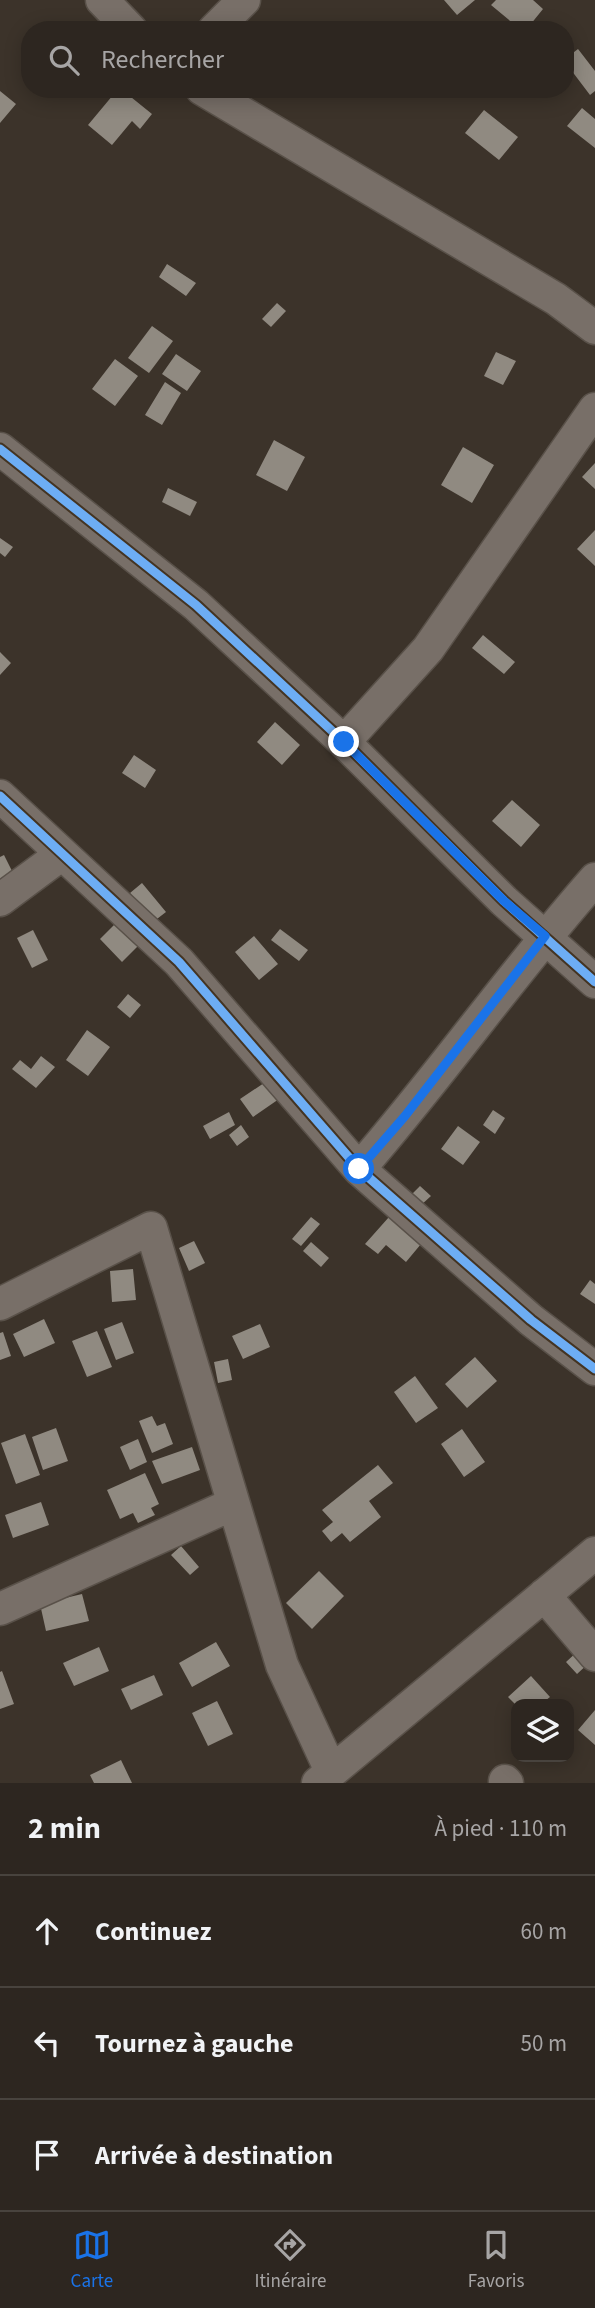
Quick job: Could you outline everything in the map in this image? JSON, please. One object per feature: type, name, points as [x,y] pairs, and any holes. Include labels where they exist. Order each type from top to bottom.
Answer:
[{"type":"street","points":[[102,0],[122,21]]},
{"type":"street","points":[[223,21],[244,0]]},
{"type":"street","points":[[217,98],[556,299],[595,328]]},
{"type":"street","points":[[344,742],[428,649],[595,409]]},
{"type":"street","points":[[0,449],[195,605],[344,742],[504,901],[595,982]]},
{"type":"street","points":[[0,796],[179,962],[359,1169],[531,1320],[595,1369]]},
{"type":"street","points":[[0,900],[62,853]]},
{"type":"street","points":[[359,1169],[405,1116],[545,936],[595,879]]},
{"type":"street","points":[[0,1304],[151,1228],[282,1665],[324,1777],[595,1553]]},
{"type":"street","points":[[0,1609],[233,1504]]},
{"type":"street","points":[[544,1595],[595,1655]]},
{"type":"building","points":[[444,0],[475,0],[457,15]]},
{"type":"building","points":[[496,0],[533,0],[543,9],[533,21],[510,21],[491,5]]},
{"type":"building","points":[[578,49],[595,71],[595,91],[590,95],[574,74],[574,52]]},
{"type":"building","points":[[0,91],[16,104],[0,123]]},
{"type":"building","points":[[110,98],[132,98],[152,114],[140,129],[132,121],[112,145],[88,125]]},
{"type":"building","points":[[582,108],[595,119],[595,148],[567,126]]},
{"type":"building","points":[[484,110],[518,137],[499,160],[465,133]]},
{"type":"building","points":[[167,264],[196,283],[186,296],[159,277]]},
{"type":"building","points":[[277,303],[286,311],[271,327],[262,319]]},
{"type":"building","points":[[152,326],[173,341],[149,373],[128,358]]},
{"type":"building","points":[[496,352],[516,361],[503,385],[484,376]]},
{"type":"building","points":[[176,354],[201,371],[187,391],[162,374]]},
{"type":"building","points":[[115,359],[138,376],[115,406],[92,389]]},
{"type":"building","points":[[165,382],[181,393],[162,425],[145,415]]},
{"type":"building","points":[[274,440],[305,457],[287,491],[256,475]]},
{"type":"building","points":[[463,447],[494,465],[472,503],[441,485]]},
{"type":"building","points":[[595,463],[595,489],[582,477]]},
{"type":"building","points":[[168,488],[197,502],[190,516],[162,502]]},
{"type":"building","points":[[595,530],[595,566],[577,549]]},
{"type":"building","points":[[0,538],[13,547],[5,557],[0,553]]},
{"type":"building","points":[[483,635],[515,662],[504,674],[472,648]]},
{"type":"building","points":[[0,652],[11,663],[0,675]]},
{"type":"building","points":[[275,722],[300,745],[282,765],[257,742]]},
{"type":"building","points":[[134,755],[156,770],[145,788],[122,773]]},
{"type":"building","points":[[512,800],[540,825],[521,847],[492,821]]},
{"type":"building","points":[[4,855],[17,881],[5,887],[0,878],[0,857]]},
{"type":"building","points":[[142,883],[166,912],[153,922],[130,893]]},
{"type":"building","points":[[119,920],[142,942],[122,962],[100,939]]},
{"type":"building","points":[[280,929],[308,950],[299,961],[271,940]]},
{"type":"building","points":[[33,930],[48,960],[32,968],[17,938]]},
{"type":"building","points":[[254,936],[278,964],[259,980],[235,952]]},
{"type":"building","points":[[128,994],[141,1005],[130,1018],[117,1007]]},
{"type":"building","points":[[87,1030],[110,1047],[88,1076],[66,1060]]},
{"type":"building","points":[[41,1056],[55,1067],[36,1088],[12,1069],[20,1060],[31,1069]]},
{"type":"building","points":[[267,1081],[279,1099],[253,1117],[240,1099]]},
{"type":"building","points":[[493,1110],[505,1118],[495,1134],[483,1125]]},
{"type":"building","points":[[229,1112],[235,1125],[210,1139],[203,1126]]},
{"type":"building","points":[[241,1125],[249,1137],[237,1146],[229,1135]]},
{"type":"building","points":[[458,1126],[480,1142],[463,1165],[441,1149]]},
{"type":"building","points":[[420,1186],[431,1196],[420,1206],[410,1196]]},
{"type":"building","points":[[311,1217],[320,1224],[301,1246],[292,1239]]},
{"type":"building","points":[[389,1217],[421,1244],[406,1262],[386,1245],[378,1254],[365,1244]]},
{"type":"building","points":[[194,1241],[205,1263],[189,1271],[179,1248]]},
{"type":"building","points":[[311,1242],[329,1258],[321,1267],[303,1251]]},
{"type":"building","points":[[133,1269],[136,1300],[112,1302],[110,1271]]},
{"type":"building","points":[[590,1280],[595,1284],[595,1304],[580,1294]]},
{"type":"building","points":[[44,1319],[55,1343],[24,1357],[13,1334]]},
{"type":"building","points":[[122,1322],[134,1353],[116,1360],[104,1329]]},
{"type":"building","points":[[260,1324],[270,1347],[243,1359],[232,1336]]},
{"type":"building","points":[[97,1331],[112,1367],[87,1377],[72,1341]]},
{"type":"building","points":[[3,1332],[11,1356],[0,1360],[0,1333]]},
{"type":"building","points":[[475,1357],[497,1381],[467,1408],[445,1384]]},
{"type":"building","points":[[228,1359],[232,1380],[218,1383],[214,1362]]},
{"type":"building","points":[[415,1376],[438,1408],[416,1423],[394,1392]]},
{"type":"building","points":[[152,1416],[157,1426],[165,1423],[173,1444],[152,1453],[139,1421]]},
{"type":"building","points":[[56,1428],[68,1461],[43,1470],[32,1437]]},
{"type":"building","points":[[462,1429],[485,1462],[464,1477],[441,1444]]},
{"type":"building","points":[[25,1434],[40,1475],[16,1484],[1,1443]]},
{"type":"building","points":[[138,1439],[147,1462],[130,1470],[120,1447]]},
{"type":"building","points":[[192,1447],[200,1470],[162,1484],[152,1461]]},
{"type":"building","points":[[378,1465],[393,1483],[369,1501],[381,1517],[350,1542],[342,1533],[331,1542],[322,1531],[333,1522],[322,1510]]},
{"type":"building","points":[[145,1473],[159,1504],[151,1508],[155,1515],[138,1523],[133,1513],[120,1519],[107,1490]]},
{"type":"building","points":[[41,1502],[49,1525],[13,1538],[5,1515]]},
{"type":"building","points":[[181,1546],[199,1567],[190,1575],[171,1555]]},
{"type":"building","points":[[319,1571],[344,1596],[312,1629],[286,1603]]},
{"type":"building","points":[[82,1594],[89,1621],[46,1631],[40,1604]]},
{"type":"building","points":[[216,1642],[230,1666],[192,1687],[179,1663]]},
{"type":"building","points":[[99,1647],[109,1671],[74,1686],[63,1663]]},
{"type":"building","points":[[579,1650],[590,1662],[577,1674],[566,1662]]},
{"type":"building","points":[[2,1671],[14,1704],[0,1709],[0,1672]]},
{"type":"building","points":[[154,1675],[163,1695],[131,1710],[121,1689]]},
{"type":"building","points":[[531,1676],[550,1697],[511,1700],[508,1697]]},
{"type":"building","points":[[217,1701],[233,1734],[208,1746],[192,1713]]},
{"type":"building","points":[[595,1710],[595,1745],[578,1730]]},
{"type":"building","points":[[121,1760],[132,1783],[94,1783],[90,1775]]},
{"type":"cycle path","points":[[0,449],[196,605],[344,742],[504,901],[595,982]]},
{"type":"cycle path","points":[[0,796],[179,962],[359,1169],[531,1320],[595,1369]]},
{"type":"route","points":[[344,742],[504,901],[545,936],[405,1116],[359,1169]]}]
